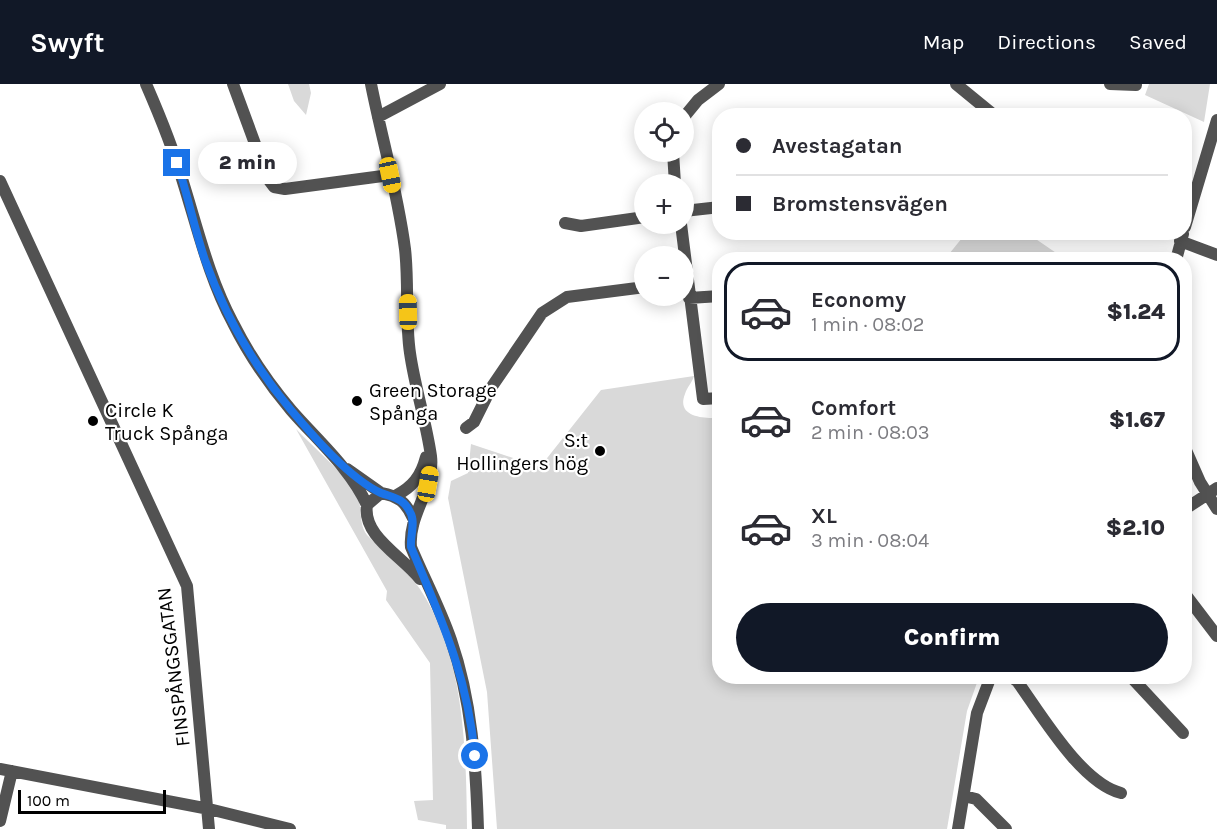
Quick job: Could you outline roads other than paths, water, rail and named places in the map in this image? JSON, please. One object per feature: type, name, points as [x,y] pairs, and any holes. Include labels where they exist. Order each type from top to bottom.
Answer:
[{"type":"street","points":[[146,84],[164,125],[205,260],[233,323],[259,367],[289,408],[339,463],[367,505],[369,527],[410,567],[431,592]]},
{"type":"street","points":[[233,84],[268,179],[274,188],[285,189],[390,175]]},
{"type":"street","points":[[371,84],[405,248],[409,351],[431,465],[428,484],[413,518],[410,533],[411,547],[451,640],[465,689],[473,739],[478,829]]},
{"type":"street","points":[[378,117],[440,84]]},
{"type":"street","points":[[694,105],[719,84]]},
{"type":"street","points":[[956,84],[985,108]]},
{"type":"street","points":[[1110,84],[1136,85]]},
{"type":"street","points":[[1192,204],[1217,120]]},
{"type":"street","name":"FINSPÅNGSGATAN","points":[[0,181],[187,586],[209,829]]},
{"type":"street","points":[[694,210],[712,208]]},
{"type":"street","points":[[565,223],[581,226],[634,219]]},
{"type":"street","points":[[1188,240],[1217,255]]},
{"type":"street","points":[[466,428],[474,422],[491,388],[542,313],[548,308],[567,297],[634,288]]},
{"type":"street","points":[[694,298],[712,297]]},
{"type":"street","points":[[690,306],[703,399],[712,398]]},
{"type":"street","points":[[395,496],[407,490],[416,481],[422,471],[428,445]]},
{"type":"street","points":[[1192,459],[1212,491],[1217,509]]},
{"type":"street","points":[[339,463],[381,493],[395,496],[403,501],[413,518]]},
{"type":"street","points":[[1192,504],[1212,491]]},
{"type":"street","points":[[367,505],[381,493]]},
{"type":"street","points":[[384,543],[403,539],[410,533]]},
{"type":"street","points":[[1192,603],[1217,636]]},
{"type":"street","points":[[958,829],[977,713],[988,684]]},
{"type":"street","points":[[1019,684],[1075,758],[1108,789],[1121,793]]},
{"type":"street","points":[[1137,684],[1183,733]]},
{"type":"street","points":[[0,821],[6,770],[208,809],[290,829]]},
{"type":"street","points":[[964,796],[976,799],[1006,829]]},
{"type":"place","name":"Green Storage Spånga","points":[[357,401]]},
{"type":"place","name":"Circle K Truck Spånga","points":[[93,421]]},
{"type":"place","name":"S:t Hollingers hög","points":[[600,451]]}]
